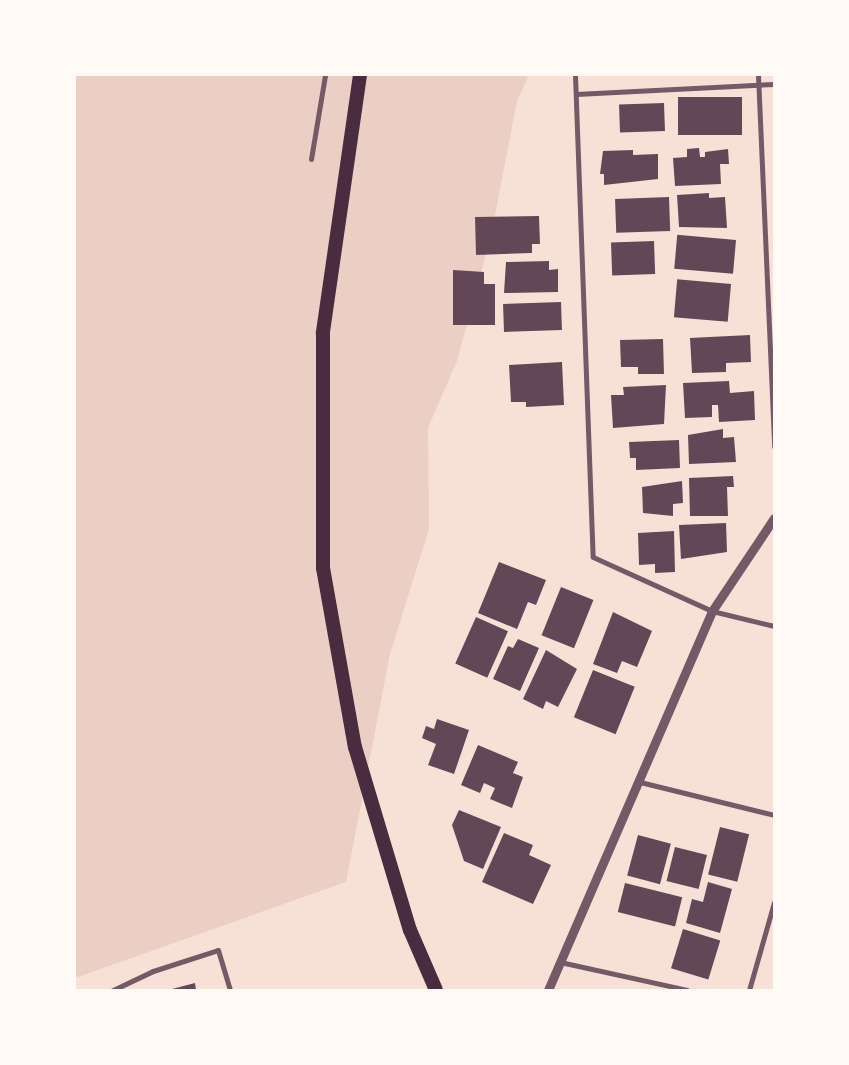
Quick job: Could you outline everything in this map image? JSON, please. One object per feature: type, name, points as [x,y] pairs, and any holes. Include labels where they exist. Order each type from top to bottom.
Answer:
[{"type":"highway","points":[[360,75],[323,333],[323,568],[354,747],[410,930],[436,990]]},
{"type":"street","points":[[311,159],[325,75]]},
{"type":"street","points":[[575,75],[593,557],[712,611],[774,626]]},
{"type":"street","points":[[758,75],[774,447]]},
{"type":"street","points":[[576,94],[774,84]]},
{"type":"street","points":[[548,990],[559,961],[640,782],[712,611],[774,518]]},
{"type":"street","points":[[640,782],[774,815]]},
{"type":"street","points":[[749,990],[774,902]]},
{"type":"street","points":[[113,990],[153,971],[218,950],[230,990]]},
{"type":"street","points":[[559,961],[687,990]]},
{"type":"shaded area","points":[[75,75],[529,75],[517,101],[491,236],[457,361],[428,428],[429,529],[390,654],[346,882],[75,978]]},
{"type":"building","points":[[678,97],[742,97],[742,135],[678,135]]},
{"type":"building","points":[[664,103],[665,131],[620,133],[619,105]]},
{"type":"building","points":[[699,148],[700,157],[705,157],[705,152],[728,149],[729,164],[720,164],[721,184],[675,186],[673,158],[687,157],[687,149]]},
{"type":"building","points":[[633,150],[633,155],[658,154],[658,179],[604,185],[604,174],[600,174],[603,151]]},
{"type":"building","points":[[709,193],[709,198],[725,197],[727,228],[679,227],[677,195]]},
{"type":"building","points":[[669,197],[670,231],[616,233],[615,199]]},
{"type":"building","points":[[539,216],[540,244],[532,244],[532,253],[476,255],[475,217]]},
{"type":"building","points":[[677,235],[736,240],[733,274],[674,269]]},
{"type":"building","points":[[654,241],[655,274],[612,275],[611,243]]},
{"type":"building","points":[[549,261],[549,270],[558,269],[558,292],[504,293],[506,262]]},
{"type":"building","points":[[453,270],[484,272],[484,284],[495,284],[495,325],[453,325]]},
{"type":"building","points":[[677,279],[731,284],[728,322],[674,317]]},
{"type":"building","points":[[561,302],[562,330],[504,332],[503,304]]},
{"type":"building","points":[[750,335],[751,362],[726,363],[726,372],[692,373],[690,338]]},
{"type":"building","points":[[663,339],[664,374],[638,374],[638,367],[621,367],[620,340]]},
{"type":"building","points":[[562,362],[564,405],[526,407],[526,402],[511,402],[509,365]]},
{"type":"building","points":[[729,381],[730,393],[754,391],[755,420],[719,422],[718,405],[712,405],[712,417],[685,418],[683,383]]},
{"type":"building","points":[[666,385],[664,424],[613,428],[611,395],[624,395],[623,387]]},
{"type":"building","points":[[723,429],[723,438],[734,437],[736,462],[689,464],[688,435]]},
{"type":"building","points":[[679,440],[680,468],[636,470],[636,458],[630,458],[629,442]]},
{"type":"building","points":[[733,476],[734,487],[727,487],[728,516],[690,516],[689,478]]},
{"type":"building","points":[[682,481],[683,503],[673,504],[673,516],[643,513],[642,487]]},
{"type":"building","points":[[726,523],[727,552],[681,559],[679,525]]},
{"type":"building","points":[[674,531],[675,572],[655,573],[655,564],[639,565],[638,533]]},
{"type":"building","points":[[499,562],[546,580],[536,605],[528,602],[517,629],[478,613]]},
{"type":"building","points":[[561,587],[593,600],[574,648],[542,635]]},
{"type":"building","points":[[613,612],[652,631],[637,667],[622,661],[617,673],[593,664]]},
{"type":"building","points":[[476,617],[508,631],[487,678],[455,664]]},
{"type":"building","points":[[518,639],[539,648],[520,691],[493,679],[508,646],[513,648]]},
{"type":"building","points":[[546,650],[577,669],[558,707],[546,701],[543,709],[523,699]]},
{"type":"building","points":[[593,670],[635,687],[616,734],[574,717]]},
{"type":"building","points":[[437,719],[469,730],[454,774],[428,765],[436,744],[422,738],[426,726],[434,729]]},
{"type":"building","points":[[478,745],[518,762],[513,773],[523,777],[512,808],[490,799],[495,788],[484,783],[480,793],[461,785]]},
{"type":"building","points":[[459,810],[501,827],[483,869],[464,861],[452,825]]},
{"type":"building","points":[[720,827],[749,834],[737,882],[708,875]]},
{"type":"building","points":[[504,833],[533,845],[529,855],[551,865],[533,904],[482,882]]},
{"type":"building","points":[[638,835],[671,844],[660,884],[627,876]]},
{"type":"building","points":[[675,847],[707,855],[699,889],[667,881]]},
{"type":"building","points":[[708,882],[732,889],[720,933],[686,923],[692,899],[703,902]]},
{"type":"building","points":[[625,883],[682,897],[675,926],[618,912]]},
{"type":"building","points":[[683,929],[720,940],[708,980],[671,968]]},
{"type":"building","points":[[195,983],[196,990],[172,990],[172,989]]}]
